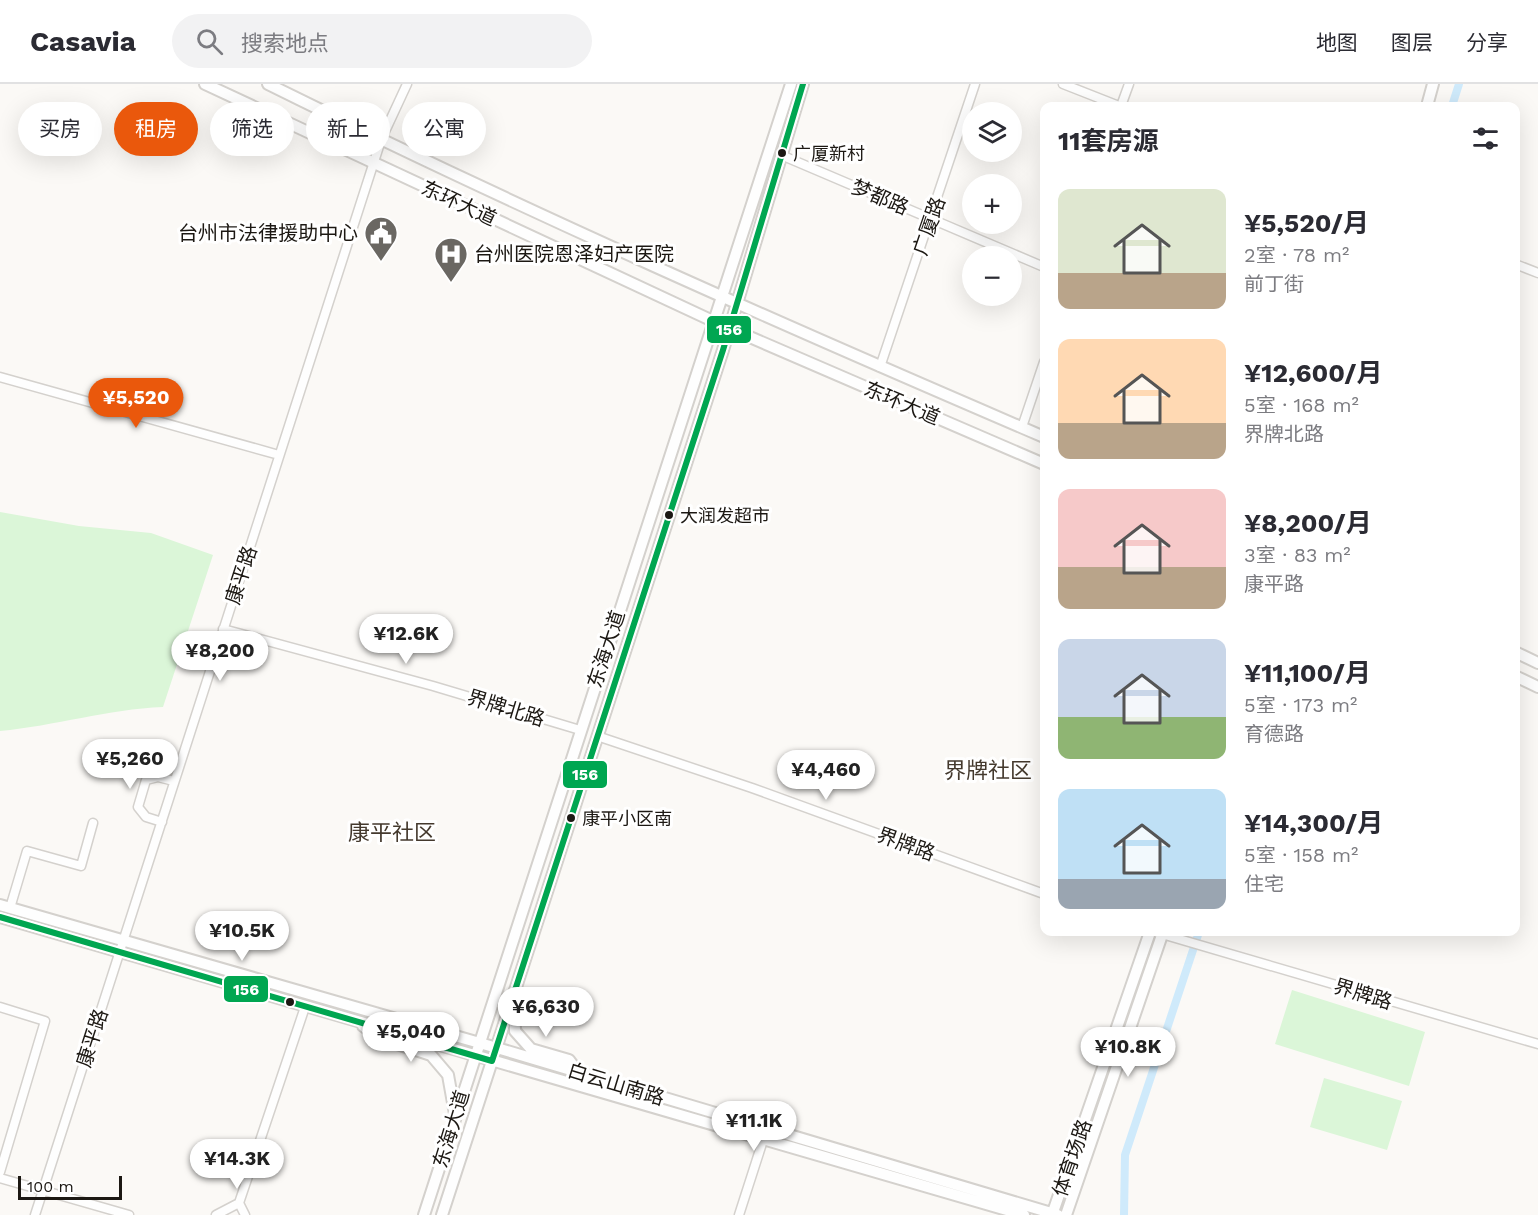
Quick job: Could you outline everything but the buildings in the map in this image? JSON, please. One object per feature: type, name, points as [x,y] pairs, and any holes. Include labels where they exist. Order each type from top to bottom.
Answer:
[{"type":"main road","name":"东环大道","points":[[205,84],[714,322],[1040,462]]},
{"type":"main road","name":"东环大道","points":[[267,84],[306,103]]},
{"type":"main road","name":"东海大道","points":[[424,1215],[791,84]]},
{"type":"main road","name":"东海大道","points":[[442,1215],[729,328],[804,84]]},
{"type":"main road","points":[[1428,102],[1433,84]]},
{"type":"main road","name":"东环大道","points":[[390,144],[736,304],[1040,435]]},
{"type":"main road","points":[[1520,654],[1538,663]]},
{"type":"main road","points":[[1520,678],[1538,687]]},
{"type":"main road","name":"白云山南路","points":[[5,907],[578,1072],[765,1134],[1024,1215]]},
{"type":"main road","name":"白云山南路","points":[[0,918],[474,1056],[1054,1214]]},
{"type":"main road","name":"体育场路","points":[[1054,1214],[1157,936]]},
{"type":"main road","name":"体育场路","points":[[1066,1215],[1157,936]]},
{"type":"main road","points":[[513,995],[515,1031],[531,1049],[569,1060],[578,1072]]},
{"type":"main road","points":[[358,1022],[378,1038],[431,1055],[448,1075],[455,1117]]},
{"type":"street","name":"康平路","points":[[390,121],[407,84]]},
{"type":"street","name":"广厦路","points":[[880,367],[932,219],[975,84]]},
{"type":"street","points":[[1063,84],[1110,102]]},
{"type":"street","points":[[1122,102],[1129,84]]},
{"type":"street","name":"梦都路","points":[[781,155],[1040,265]]},
{"type":"street","name":"康平路","points":[[34,1215],[376,156]]},
{"type":"street","points":[[1520,266],[1538,273]]},
{"type":"street","points":[[1022,427],[1040,374]]},
{"type":"street","points":[[0,376],[279,455]]},
{"type":"street","name":"界牌北路","points":[[224,628],[433,686],[580,730]]},
{"type":"street","name":"界牌路","points":[[597,736],[752,788],[1040,893]]},
{"type":"street","points":[[162,822],[146,817],[138,807],[146,780],[158,777],[174,781]]},
{"type":"street","points":[[5,907],[27,851],[81,866],[93,823]]},
{"type":"street","name":"界牌路","points":[[1172,936],[1538,1044]]},
{"type":"street","points":[[0,1007],[45,1021],[0,1172]]},
{"type":"street","points":[[216,1215],[239,1203],[305,1007]]},
{"type":"street","points":[[739,1215],[765,1134]]},
{"type":"street","points":[[0,1178],[129,1215]]},
{"type":"street","points":[[239,1203],[245,1215]]},
{"type":"green space","points":[[0,512],[79,526],[151,533],[213,555],[163,707],[142,708],[0,731]]},
{"type":"green space","points":[[1292,990],[1425,1032],[1409,1086],[1275,1044]]},
{"type":"green space","points":[[1324,1078],[1402,1101],[1387,1150],[1310,1127]]},
{"type":"waterway","points":[[1453,102],[1459,84]]},
{"type":"waterway","points":[[1124,1215],[1125,1155],[1198,936]]},
{"type":"transit line","name":"156","points":[[0,917],[492,1061],[723,350],[803,84]]},
{"type":"place","name":"广厦新村","points":[[782,153]]},
{"type":"place","name":"台州市法律援助中心","points":[[381,262]]},
{"type":"place","name":"台州医院恩泽妇产医院","points":[[451,283]]},
{"type":"place","name":"大润发超市","points":[[669,515]]},
{"type":"place","name":"康平小区南","points":[[571,818]]},
{"type":"district","name":"界牌社区","points":[[988,770]]},
{"type":"district","name":"康平社区","points":[[392,832]]}]
